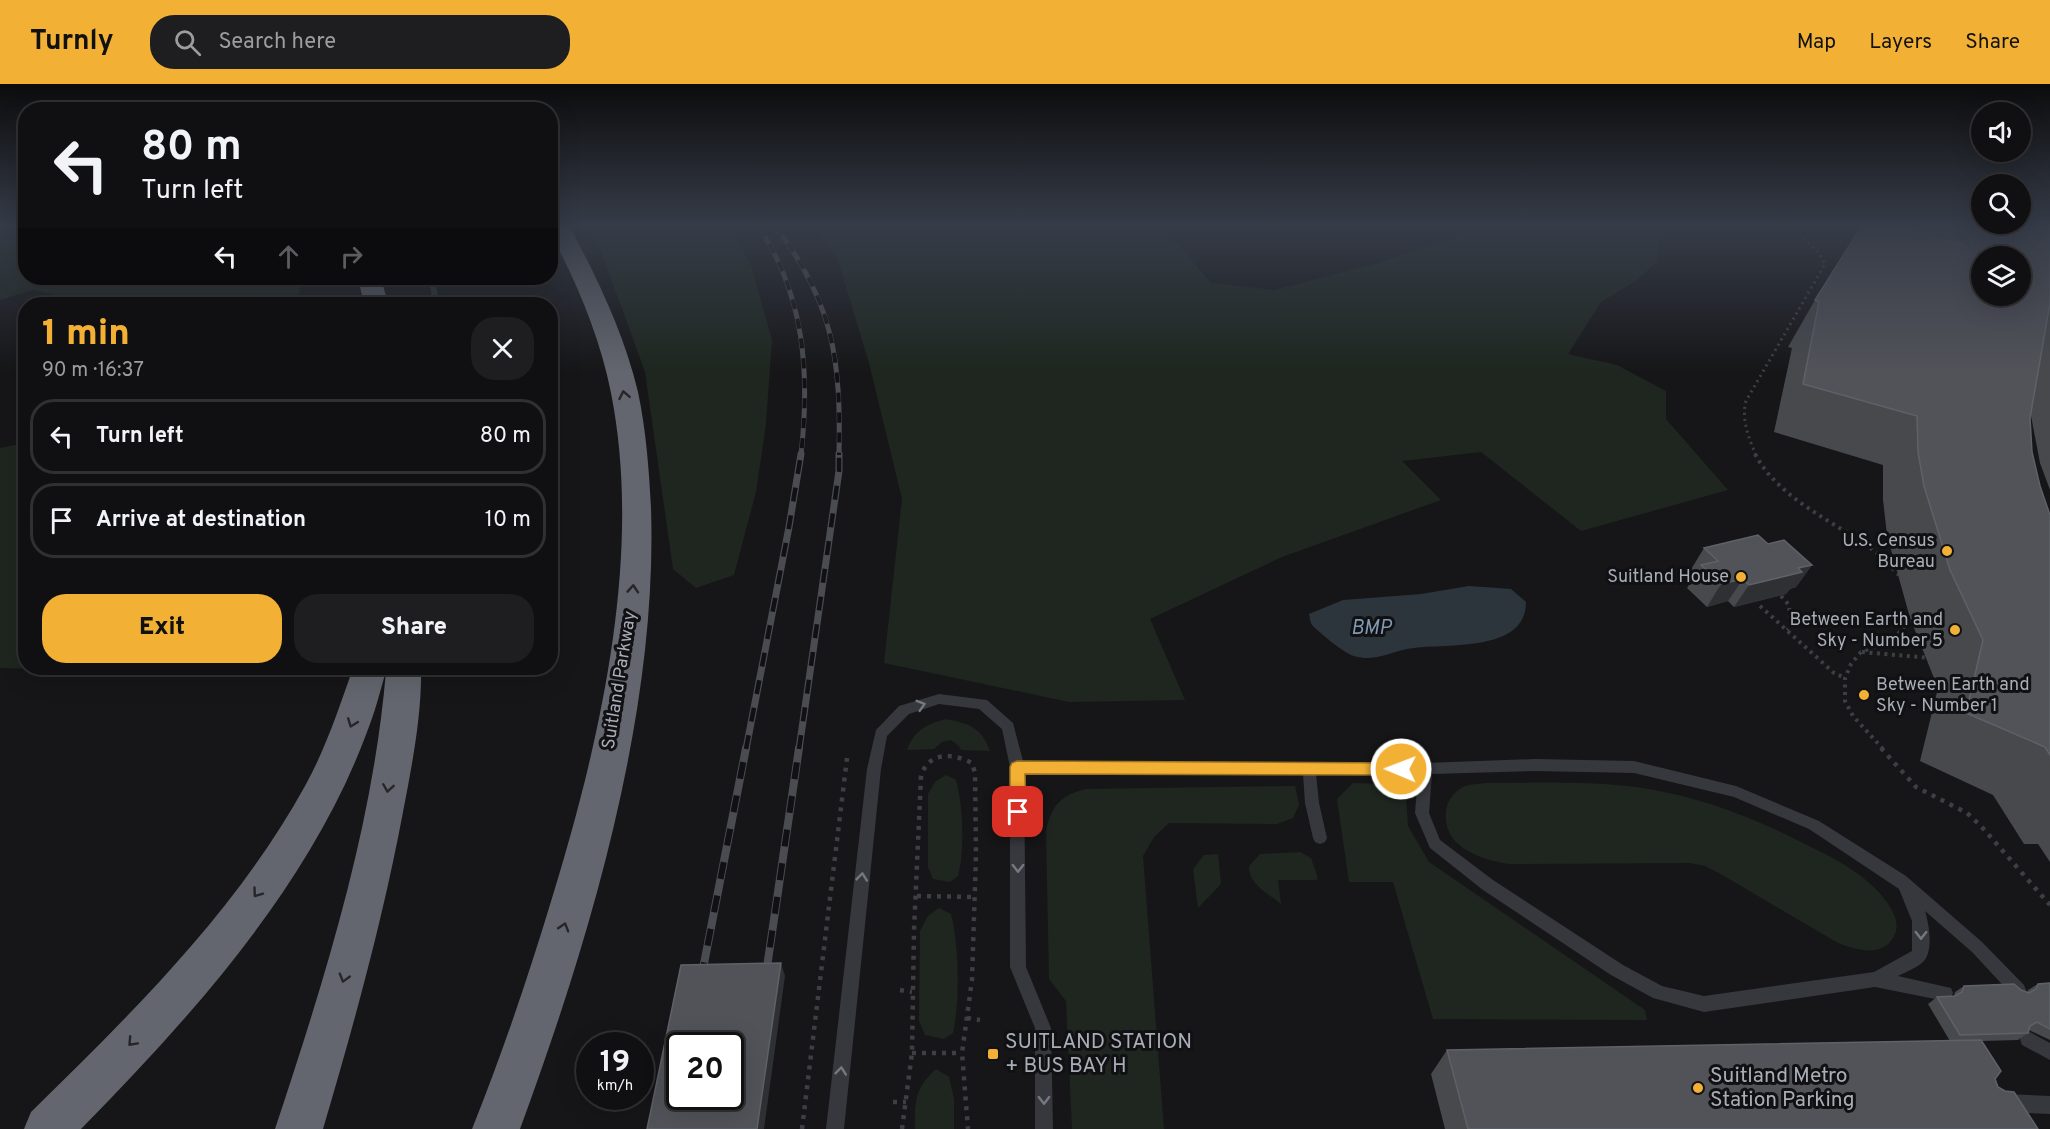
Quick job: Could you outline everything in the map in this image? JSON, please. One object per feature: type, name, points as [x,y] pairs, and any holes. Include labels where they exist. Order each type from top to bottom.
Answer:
[{"type":"highway","name":"Suitland Parkway","points":[[496,1129],[547,983],[589,841],[619,706],[628,645],[637,541],[633,450],[622,380],[602,318],[582,276]]},
{"type":"highway","points":[[48,1129],[114,1062],[190,978],[262,886],[325,784],[353,719],[368,675]]},
{"type":"highway","points":[[299,1129],[347,967],[370,876],[390,777],[403,675]]},
{"type":"highway","points":[[513,1129],[547,983]]},
{"type":"lane","points":[[835,1129],[874,769],[881,734],[904,710],[939,699],[982,704],[1008,727],[1017,767],[1018,968],[1043,1028],[1044,1129]]},
{"type":"lane","points":[[1017,767],[1425,769],[1535,765],[1634,766],[1736,792],[1804,821],[1901,881],[1977,947],[2018,990]]},
{"type":"lane","points":[[1309,768],[1312,803],[1320,838]]},
{"type":"lane","points":[[1425,769],[1422,813],[1436,844],[1488,885],[1617,970],[1659,993],[1704,1004],[1875,979],[1906,964],[1919,955],[1922,935],[1919,912],[1901,881]]},
{"type":"lane","points":[[1875,979],[1945,993]]},
{"type":"lane","points":[[2028,1039],[2050,1052]]},
{"type":"lane","points":[[1992,1103],[2050,1104]]},
{"type":"path","points":[[1818,276],[1752,388],[1744,408],[1748,436],[1768,473],[1793,497],[1874,550],[1904,580]]},
{"type":"path","points":[[1780,596],[1789,605],[1791,627],[1787,630]]},
{"type":"path","points":[[1760,606],[1834,673],[1845,678]]},
{"type":"path","points":[[1916,614],[1894,639],[1861,652],[1851,664],[1845,678],[1845,701],[1853,716],[1892,763],[1916,787],[1967,813],[2050,905]]},
{"type":"path","points":[[1861,652],[1936,658]]},
{"type":"path","points":[[902,1129],[912,1053],[912,992],[922,768],[930,759],[940,755],[959,756],[972,763],[975,773],[972,980],[962,1053],[968,1129]]},
{"type":"path","points":[[802,1129],[847,758]]},
{"type":"path","points":[[916,896],[975,897]]},
{"type":"path","points":[[900,990],[912,992]]},
{"type":"path","points":[[967,1018],[980,1020]]},
{"type":"path","points":[[912,1053],[962,1053]]},
{"type":"path","points":[[893,1102],[906,1102]]},
{"type":"shaded area","points":[[0,276],[18,276],[18,285],[299,285],[299,297],[66,297],[33,290],[0,300]]},
{"type":"shaded area","points":[[610,276],[754,276],[772,340],[766,424],[756,492],[734,575],[696,588],[673,569],[645,372]]},
{"type":"shaded area","points":[[843,276],[1205,276],[1211,283],[1275,290],[1329,276],[1641,276],[1601,302],[1568,354],[1617,365],[1666,391],[1666,419],[1728,490],[1581,531],[1481,452],[1402,461],[1441,500],[1282,557],[1150,619],[1185,700],[1069,702],[884,663],[902,499],[869,363]]},
{"type":"shaded area","points":[[18,444],[18,668],[0,668],[0,448]]},
{"type":"shaded area","points":[[946,719],[974,728],[983,737],[990,751],[961,750],[951,740],[942,742],[934,749],[907,750],[913,737],[922,729]]},
{"type":"shaded area","points":[[946,775],[956,780],[962,828],[962,854],[958,876],[950,882],[933,879],[928,867],[928,794],[935,782]]},
{"type":"shaded area","points":[[1353,783],[1386,784],[1398,788],[1406,797],[1408,826],[1429,862],[1645,1010],[1647,1020],[1433,1019],[1393,882],[1349,882],[1337,799]]},
{"type":"shaded area","points":[[1486,783],[1609,784],[1651,789],[1698,800],[1744,816],[1833,858],[1865,879],[1890,907],[1896,921],[1896,933],[1889,943],[1876,950],[1861,950],[1845,946],[1719,873],[1705,866],[1690,863],[1509,864],[1481,857],[1462,848],[1452,837],[1446,822],[1446,814],[1447,806],[1456,792],[1465,786]]},
{"type":"shaded area","points":[[1295,786],[1299,805],[1293,818],[1277,824],[1169,823],[1154,837],[1143,856],[1164,1129],[1072,1129],[1066,1001],[1049,979],[1046,831],[1054,808],[1064,798],[1086,789]]},
{"type":"shaded area","points":[[1300,852],[1311,858],[1318,878],[1316,880],[1278,880],[1281,904],[1256,883],[1249,866],[1260,854]]},
{"type":"shaded area","points":[[1218,854],[1221,884],[1198,908],[1193,869],[1204,855]]},
{"type":"shaded area","points":[[939,908],[951,914],[956,941],[958,974],[953,1033],[944,1039],[925,1035],[919,1021],[920,931],[928,916]]},
{"type":"shaded area","points":[[936,1069],[949,1077],[954,1099],[954,1129],[915,1129],[917,1096],[923,1083]]},
{"type":"water","name":"BMP","points":[[1469,586],[1511,589],[1526,602],[1522,619],[1512,631],[1479,643],[1422,647],[1361,658],[1333,643],[1313,626],[1309,614],[1343,600],[1421,594]]},
{"type":"building","points":[[1830,276],[1971,276],[1971,306],[2031,306],[2031,276],[2050,276],[2050,303],[2030,418],[2032,452],[2050,515],[2050,755],[2045,747],[1966,713],[1983,640],[1950,570],[1924,486],[1918,452],[1917,416],[1803,384],[1819,302],[1815,300]]},
{"type":"building","points":[[1758,535],[1768,544],[1784,540],[1812,565],[1798,568],[1802,572],[1749,585],[1743,579],[1721,584],[1701,565],[1718,561],[1704,548]]},
{"type":"building","points":[[781,963],[757,1129],[647,1129],[651,1110],[654,1110],[654,1095],[666,1037],[666,1110],[744,1110],[744,1032],[667,1032],[681,965]]},
{"type":"building","points":[[2050,983],[2050,1029],[2037,1022],[2030,1026],[2028,1033],[1960,1035],[1937,997],[1955,996],[1962,992],[1964,986],[2014,984],[2029,993],[2036,989],[2038,984]]},
{"type":"building","name":"Suitland Metro Station Parking","points":[[1981,1040],[2001,1071],[1995,1079],[1998,1087],[2014,1092],[2038,1129],[1468,1129],[1447,1050]]},
{"type":"waterway","points":[[433,285],[435,297]]},
{"type":"railway","points":[[784,276],[795,309],[804,366],[804,425],[801,455]]},
{"type":"railway","points":[[799,749],[839,471],[838,391],[835,362],[822,308],[807,276]]},
{"type":"railway","points":[[746,749],[801,454]]},
{"type":"railway","points":[[701,979],[746,748]]},
{"type":"railway","points":[[765,981],[799,748]]},
{"type":"place","name":"U.S. Census Bureau","points":[[1947,551]]},
{"type":"place","name":"Suitland House","points":[[1741,577]]},
{"type":"place","name":"Between Earth and Sky - Number 5","points":[[1955,630]]},
{"type":"place","name":"Between Earth and Sky - Number 1","points":[[1864,695]]},
{"type":"place","name":"SUITLAND STATION + BUS BAY H","points":[[993,1054]]},
{"type":"place","name":"Suitland Metro Station Parking","points":[[1698,1088]]},
{"type":"route","points":[[1018,812],[1017,767],[1401,769]]}]
